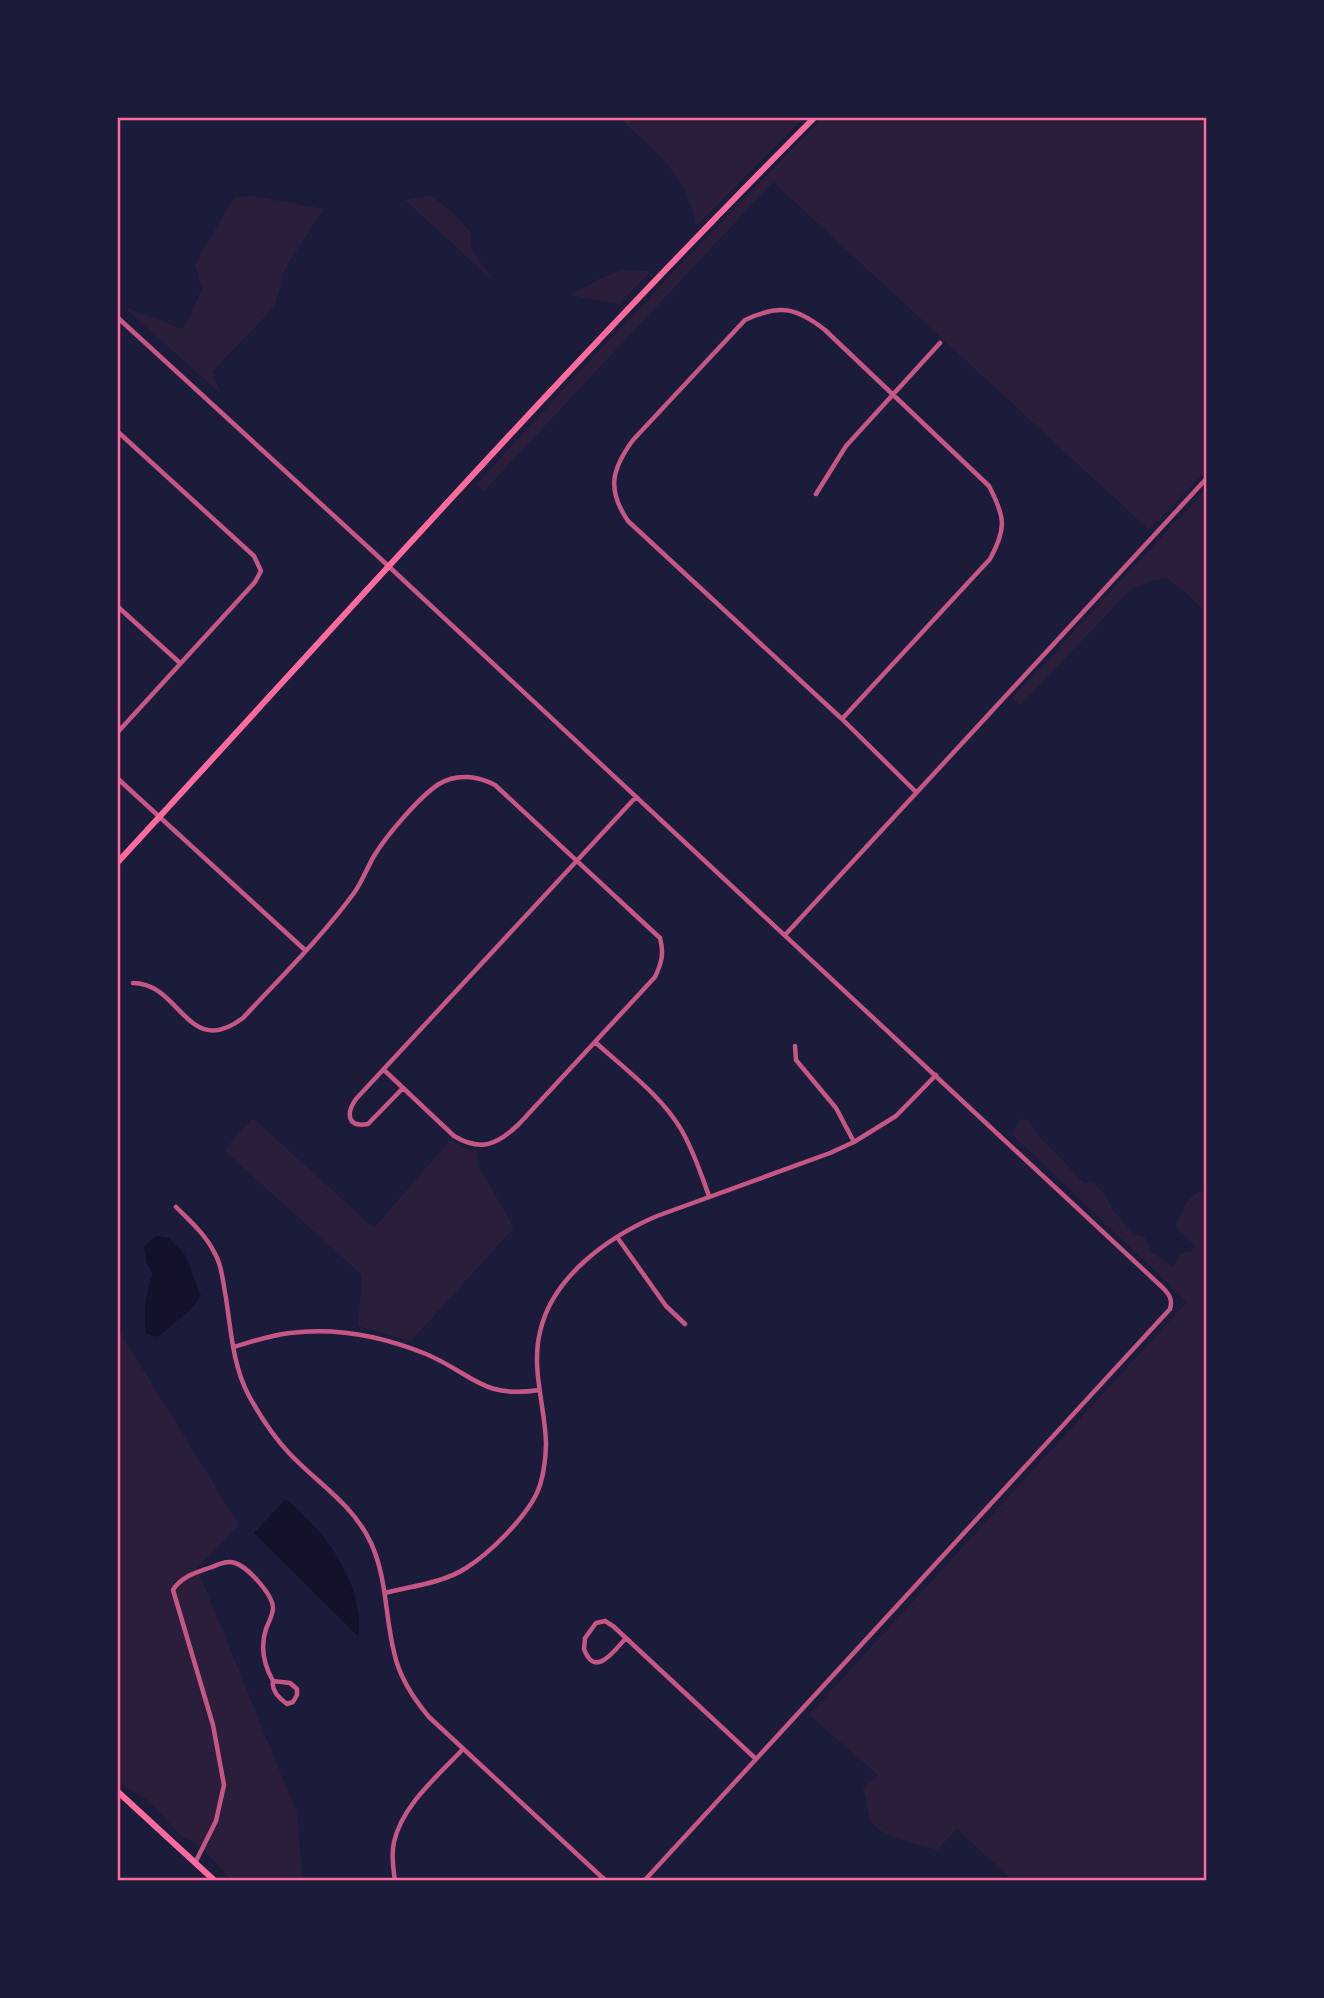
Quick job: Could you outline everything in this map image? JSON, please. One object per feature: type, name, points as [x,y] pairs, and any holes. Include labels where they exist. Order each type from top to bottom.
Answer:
[{"type":"main road","points":[[117,863],[387,566],[630,306],[815,117]]},
{"type":"main road","points":[[117,1791],[215,1881]]},
{"type":"street","points":[[842,719],[990,559],[1002,536],[1000,508],[989,486],[812,319],[781,309],[763,312],[744,320],[632,440],[621,456],[616,471],[616,504],[628,521],[842,719],[916,792]]},
{"type":"street","points":[[117,317],[785,934],[1163,1287],[1172,1302],[1162,1319],[644,1881]]},
{"type":"street","points":[[816,494],[846,446],[940,344]]},
{"type":"street","points":[[117,431],[254,556],[261,570],[255,582],[117,733]]},
{"type":"street","points":[[785,934],[1207,478]]},
{"type":"street","points":[[117,606],[180,663]]},
{"type":"street","points":[[133,983],[144,983],[156,989],[197,1026],[207,1031],[219,1032],[232,1027],[305,950],[355,892],[372,859],[388,836],[430,791],[444,781],[471,777],[495,785],[660,938],[663,951],[655,976],[506,1137],[481,1146],[467,1144],[454,1136],[384,1070]]},
{"type":"street","points":[[117,778],[305,950]]},
{"type":"street","points":[[402,1088],[368,1124],[360,1126],[352,1122],[350,1108],[635,798]]},
{"type":"street","points":[[595,1041],[662,1103],[681,1128],[695,1156],[709,1196]]},
{"type":"street","points":[[795,1046],[796,1060],[836,1108],[854,1142]]},
{"type":"street","points":[[385,1593],[466,1569],[521,1517],[537,1494],[546,1446],[536,1355],[545,1314],[556,1294],[574,1272],[597,1251],[636,1225],[854,1142],[897,1116],[936,1075]]},
{"type":"street","points":[[176,1207],[204,1236],[216,1254],[238,1373],[248,1395],[289,1453],[335,1495],[361,1527],[376,1557],[385,1593],[394,1653],[412,1697],[429,1717],[606,1881]]},
{"type":"street","points":[[617,1237],[659,1297],[685,1324]]},
{"type":"street","points":[[233,1347],[288,1333],[345,1332],[374,1337],[419,1352],[482,1386],[502,1392],[539,1390]]},
{"type":"street","points":[[195,1863],[216,1821],[224,1785],[214,1725],[173,1590],[177,1584],[186,1577],[225,1562],[237,1564],[256,1580],[269,1597],[273,1609],[264,1637],[266,1668],[277,1695],[287,1703],[293,1702],[297,1689],[290,1683],[273,1681]]},
{"type":"street","points":[[626,1638],[603,1662],[596,1663],[590,1659],[584,1648],[585,1638],[591,1628],[601,1621],[612,1626],[626,1638],[756,1759]]},
{"type":"street","points":[[395,1881],[394,1842],[403,1819],[463,1749]]},
{"type":"shaded area","points":[[623,117],[804,117],[696,226],[692,209],[679,180],[626,124]]},
{"type":"shaded area","points":[[824,117],[1207,117],[1207,470],[1149,530],[773,182],[484,491],[477,484],[648,299]]},
{"type":"shaded area","points":[[431,195],[470,231],[472,249],[493,281],[405,200]]},
{"type":"shaded area","points":[[254,196],[324,209],[284,270],[275,306],[212,372],[221,394],[124,307],[183,329],[202,289],[195,264],[234,197]]},
{"type":"shaded area","points":[[623,270],[651,271],[619,304],[570,295],[599,279]]},
{"type":"shaded area","points":[[1207,488],[1207,614],[1183,590],[1166,578],[1132,588],[1020,706],[1012,698]]},
{"type":"shaded area","points":[[253,1118],[374,1228],[450,1140],[464,1149],[477,1151],[477,1163],[514,1228],[411,1341],[358,1326],[362,1275],[224,1150]]},
{"type":"shaded area","points":[[1021,1119],[1028,1120],[1039,1136],[1084,1183],[1092,1182],[1106,1195],[1112,1209],[1134,1234],[1145,1237],[1152,1252],[1173,1267],[1181,1253],[1191,1252],[1195,1246],[1176,1227],[1183,1210],[1196,1194],[1207,1192],[1207,1881],[1013,1881],[957,1829],[937,1850],[890,1836],[875,1827],[871,1821],[862,1789],[878,1775],[809,1715],[1187,1302],[1012,1134]]},
{"type":"shaded area","points":[[156,1236],[169,1238],[185,1255],[201,1296],[189,1311],[157,1337],[146,1333],[146,1303],[153,1274],[147,1264],[144,1247]]},
{"type":"shaded area","points":[[117,1327],[239,1525],[197,1568],[297,1813],[303,1881],[233,1881],[197,1844],[181,1836],[150,1802],[117,1781]]},
{"type":"shaded area","points":[[286,1499],[315,1527],[339,1560],[355,1597],[359,1637],[254,1533]]}]
